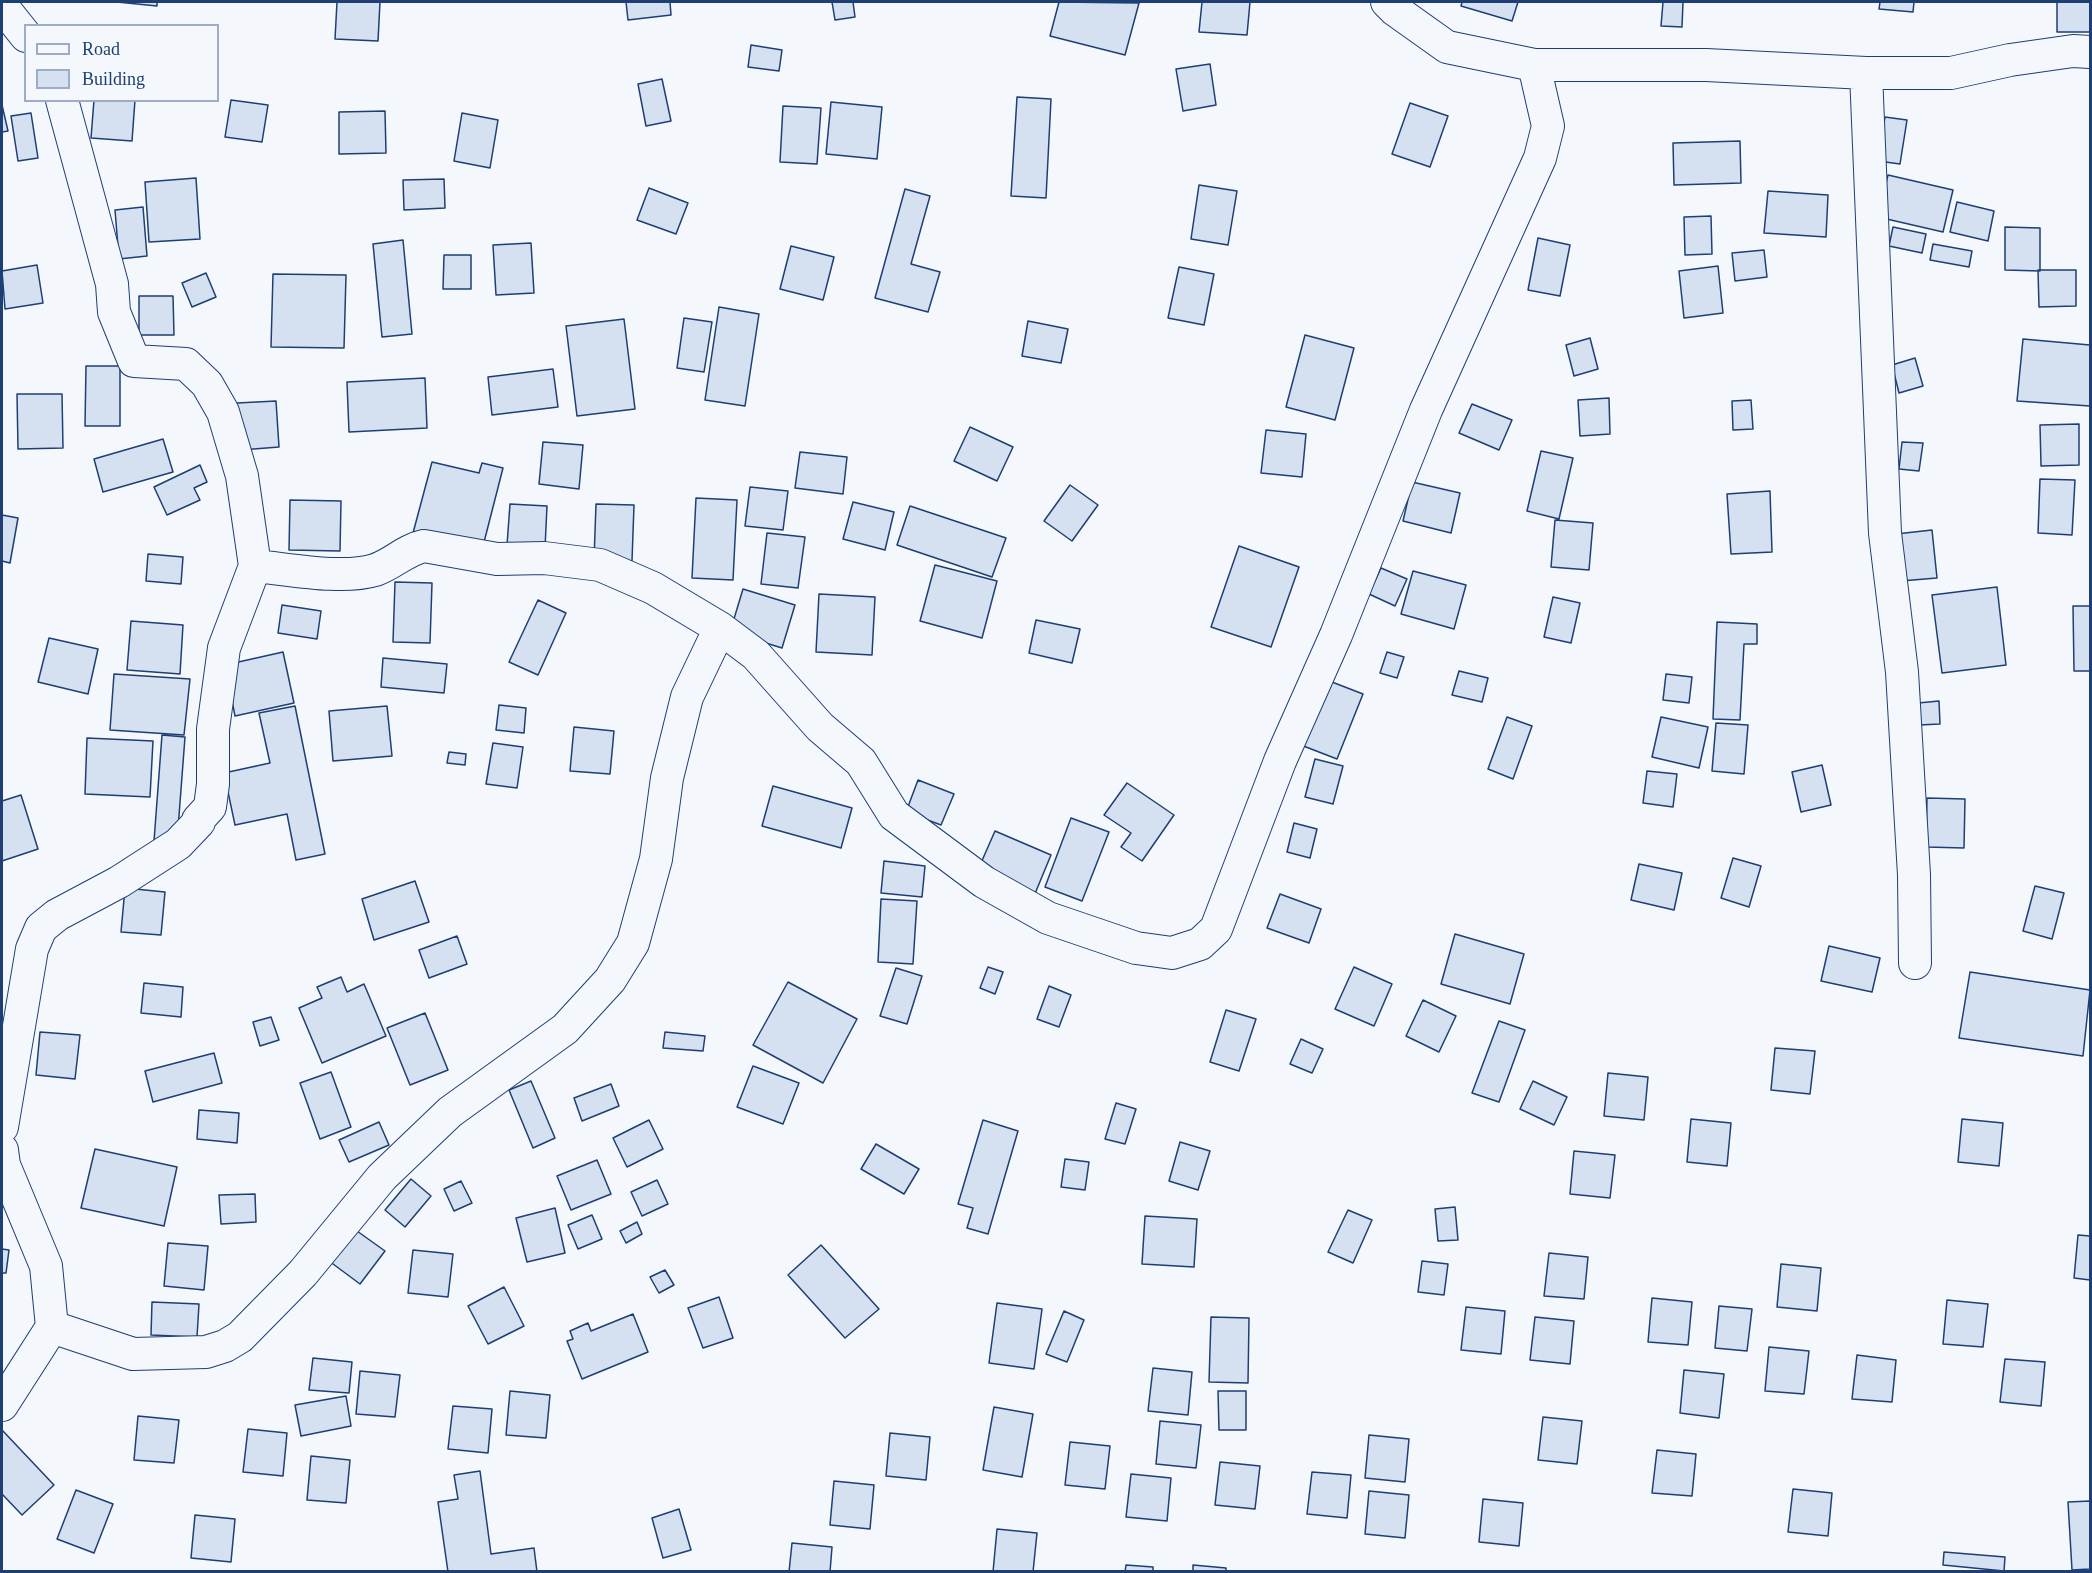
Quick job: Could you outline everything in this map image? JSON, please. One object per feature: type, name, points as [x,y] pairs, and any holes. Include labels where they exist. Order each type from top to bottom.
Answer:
[{"type":"street","points":[[1388,2],[1395,10],[1447,47],[1534,65],[1706,65],[1866,73],[1951,73],[2010,60],[2073,51],[2091,52]]},
{"type":"street","points":[[2,6],[24,34]]},
{"type":"street","points":[[255,566],[336,573],[372,571],[392,564],[412,549],[424,546],[497,559],[544,558],[600,565],[653,588],[720,628],[756,655],[820,727],[861,762],[894,815],[984,882],[1048,918],[1136,948],[1172,953],[1200,944],[1216,929],[1280,761],[1336,635],[1426,410],[1540,158],[1548,126],[1534,65]]},
{"type":"street","points":[[1866,73],[1886,534],[1902,672],[1914,875],[1915,963]]},
{"type":"street","points":[[2,1127],[32,949],[41,928],[57,915],[119,882],[178,844],[210,807],[213,784],[213,729],[224,648],[255,566],[242,476],[223,412],[207,384],[186,364],[134,362],[114,312],[112,284],[63,102]]},
{"type":"street","points":[[52,1327],[133,1354],[206,1352],[225,1346],[240,1337],[303,1273],[382,1177],[450,1112],[565,1029],[610,980],[633,943],[656,859],[667,778],[687,697],[720,628]]},
{"type":"street","points":[[2,1150],[4,1165],[46,1266],[52,1327],[2,1405]]},
{"type":"building","points":[[117,2],[157,2],[157,6]]},
{"type":"building","points":[[337,2],[380,2],[378,41],[335,39]]},
{"type":"building","points":[[626,2],[670,2],[671,15],[628,20]]},
{"type":"building","points":[[832,2],[853,2],[855,17],[835,20]]},
{"type":"building","points":[[1059,2],[1139,3],[1125,55],[1050,36]]},
{"type":"building","points":[[1202,2],[1250,2],[1247,35],[1199,32]]},
{"type":"building","points":[[1462,2],[1518,2],[1512,21],[1461,6]]},
{"type":"building","points":[[1663,2],[1683,2],[1682,27],[1661,26]]},
{"type":"building","points":[[1880,2],[1914,2],[1913,12],[1879,9]]},
{"type":"building","points":[[2057,2],[2090,2],[2090,32],[2057,32]]},
{"type":"building","points":[[751,45],[782,50],[779,71],[748,67]]},
{"type":"building","points":[[1210,64],[1216,105],[1183,111],[1176,69]]},
{"type":"building","points":[[662,79],[671,121],[646,126],[638,84]]},
{"type":"building","points":[[1017,97],[1051,99],[1046,198],[1011,196]]},
{"type":"building","points":[[231,100],[268,105],[262,142],[225,137]]},
{"type":"building","points":[[94,102],[135,102],[132,141],[91,138]]},
{"type":"building","points":[[831,102],[882,107],[877,159],[826,154]]},
{"type":"building","points":[[1410,103],[1448,116],[1430,167],[1392,154]]},
{"type":"building","points":[[2,105],[8,131],[2,132]]},
{"type":"building","points":[[783,106],[821,108],[817,164],[780,162]]},
{"type":"building","points":[[385,111],[386,153],[339,154],[339,112]]},
{"type":"building","points":[[31,113],[38,158],[18,161],[11,116]]},
{"type":"building","points":[[462,113],[498,120],[490,168],[454,161]]},
{"type":"building","points":[[1885,117],[1907,120],[1900,164],[1878,161]]},
{"type":"building","points":[[1740,141],[1741,183],[1674,185],[1673,143]]},
{"type":"building","points":[[1888,175],[1953,190],[1943,232],[1878,217]]},
{"type":"building","points":[[196,178],[200,239],[149,242],[145,182]]},
{"type":"building","points":[[444,179],[445,208],[404,210],[403,180]]},
{"type":"building","points":[[1199,185],[1237,191],[1228,245],[1191,239]]},
{"type":"building","points":[[649,188],[688,203],[676,234],[637,220]]},
{"type":"building","points":[[905,189],[930,196],[911,264],[940,272],[928,312],[875,298]]},
{"type":"building","points":[[1768,191],[1828,195],[1826,237],[1764,233]]},
{"type":"building","points":[[1957,202],[1994,211],[1988,241],[1950,232]]},
{"type":"building","points":[[143,207],[147,256],[119,259],[115,210]]},
{"type":"building","points":[[1711,216],[1712,254],[1685,255],[1684,217]]},
{"type":"building","points":[[1893,227],[1926,234],[1922,253],[1889,246]]},
{"type":"building","points":[[2005,227],[2040,228],[2040,271],[2005,270]]},
{"type":"building","points":[[1538,238],[1570,245],[1560,296],[1528,290]]},
{"type":"building","points":[[403,240],[412,334],[382,337],[373,244]]},
{"type":"building","points":[[531,243],[534,293],[496,295],[493,245]]},
{"type":"building","points":[[1933,244],[1972,251],[1969,267],[1930,260]]},
{"type":"building","points":[[791,246],[834,257],[823,300],[780,289]]},
{"type":"building","points":[[1764,250],[1767,277],[1735,281],[1732,253]]},
{"type":"building","points":[[444,255],[471,255],[471,289],[443,289]]},
{"type":"building","points":[[37,265],[43,303],[5,309],[2,271]]},
{"type":"building","points":[[1718,266],[1723,313],[1684,318],[1679,271]]},
{"type":"building","points":[[1179,267],[1214,274],[1204,325],[1168,318]]},
{"type":"building","points":[[2038,270],[2076,270],[2076,306],[2039,307]]},
{"type":"building","points":[[206,273],[216,297],[192,307],[182,283]]},
{"type":"building","points":[[273,274],[346,275],[344,348],[271,347]]},
{"type":"building","points":[[139,296],[173,296],[174,335],[139,335]]},
{"type":"building","points":[[719,307],[759,314],[745,406],[705,400]]},
{"type":"building","points":[[684,318],[712,322],[704,372],[677,368]]},
{"type":"building","points":[[624,319],[635,409],[577,416],[566,326]]},
{"type":"building","points":[[1028,321],[1068,329],[1061,363],[1022,356]]},
{"type":"building","points":[[1305,335],[1354,348],[1335,420],[1286,407]]},
{"type":"building","points":[[1590,338],[1598,369],[1574,376],[1566,345]]},
{"type":"building","points":[[2023,339],[2090,345],[2090,406],[2017,401]]},
{"type":"building","points":[[1915,358],[1923,386],[1899,393],[1892,365]]},
{"type":"building","points":[[86,366],[120,366],[120,426],[85,426]]},
{"type":"building","points":[[553,369],[558,407],[492,415],[488,377]]},
{"type":"building","points":[[425,378],[427,428],[349,432],[347,382]]},
{"type":"building","points":[[17,394],[62,394],[63,448],[18,449]]},
{"type":"building","points":[[1609,398],[1610,434],[1580,436],[1578,400]]},
{"type":"building","points":[[1751,400],[1753,429],[1733,430],[1732,401]]},
{"type":"building","points":[[276,401],[279,447],[241,450],[237,403]]},
{"type":"building","points":[[1472,404],[1512,420],[1499,450],[1459,433]]},
{"type":"building","points":[[2079,424],[2079,465],[2041,466],[2040,425]]},
{"type":"building","points":[[970,427],[1013,447],[997,481],[954,461]]},
{"type":"building","points":[[1266,430],[1306,434],[1302,477],[1261,473]]},
{"type":"building","points":[[163,439],[173,472],[103,492],[94,459]]},
{"type":"building","points":[[543,442],[583,445],[579,489],[539,484]]},
{"type":"building","points":[[1902,442],[1923,443],[1919,471],[1899,469]]},
{"type":"building","points":[[1541,451],[1573,458],[1559,519],[1527,511]]},
{"type":"building","points":[[800,452],[847,457],[843,494],[795,488]]},
{"type":"building","points":[[432,462],[479,473],[482,463],[503,468],[482,550],[413,533]]},
{"type":"building","points":[[200,465],[207,482],[194,488],[200,500],[167,515],[154,487]]},
{"type":"building","points":[[2040,479],[2075,480],[2072,535],[2038,533]]},
{"type":"building","points":[[1412,482],[1460,493],[1451,533],[1403,521]]},
{"type":"building","points":[[1070,485],[1098,505],[1072,541],[1044,521]]},
{"type":"building","points":[[750,487],[788,491],[783,530],[745,526]]},
{"type":"building","points":[[1770,491],[1772,552],[1731,554],[1727,494]]},
{"type":"building","points":[[696,498],[737,500],[733,580],[692,578]]},
{"type":"building","points":[[290,500],[341,501],[340,551],[289,550]]},
{"type":"building","points":[[853,502],[894,512],[885,550],[843,539]]},
{"type":"building","points":[[510,504],[547,506],[545,548],[507,545]]},
{"type":"building","points":[[596,504],[634,505],[632,561],[594,560]]},
{"type":"building","points":[[910,506],[1006,538],[992,577],[897,545]]},
{"type":"building","points":[[2,515],[18,518],[10,563],[2,561]]},
{"type":"building","points":[[1555,520],[1593,523],[1589,570],[1551,567]]},
{"type":"building","points":[[1932,530],[1937,578],[1901,581],[1896,534]]},
{"type":"building","points":[[767,533],[805,537],[798,588],[761,584]]},
{"type":"building","points":[[1239,546],[1299,567],[1271,647],[1211,627]]},
{"type":"building","points":[[148,554],[183,557],[181,584],[146,581]]},
{"type":"building","points":[[935,565],[997,581],[982,638],[920,621]]},
{"type":"building","points":[[1381,568],[1407,579],[1395,606],[1369,594]]},
{"type":"building","points":[[1413,571],[1466,585],[1454,629],[1401,614]]},
{"type":"building","points":[[395,582],[432,583],[430,643],[393,642]]},
{"type":"building","points":[[1997,587],[2006,665],[1942,673],[1932,595]]},
{"type":"building","points":[[743,589],[795,605],[782,648],[730,632]]},
{"type":"building","points":[[819,594],[875,597],[872,655],[816,652]]},
{"type":"building","points":[[1553,597],[1580,603],[1571,643],[1544,637]]},
{"type":"building","points":[[538,600],[566,613],[538,675],[509,662]]},
{"type":"building","points":[[282,605],[321,611],[317,639],[278,633]]},
{"type":"building","points":[[2073,606],[2090,606],[2090,671],[2074,671]]},
{"type":"building","points":[[1036,620],[1080,629],[1072,663],[1029,653]]},
{"type":"building","points":[[131,621],[183,625],[180,674],[127,670]]},
{"type":"building","points":[[1717,622],[1757,624],[1757,644],[1744,644],[1740,720],[1713,719]]},
{"type":"building","points":[[49,638],[98,649],[88,694],[38,682]]},
{"type":"building","points":[[283,652],[294,703],[235,716],[225,665]]},
{"type":"building","points":[[1387,652],[1404,657],[1397,678],[1380,673]]},
{"type":"building","points":[[383,658],[447,664],[444,693],[381,687]]},
{"type":"building","points":[[1459,671],[1488,678],[1482,702],[1452,695]]},
{"type":"building","points":[[114,674],[190,679],[184,735],[110,730]]},
{"type":"building","points":[[1666,674],[1692,677],[1689,703],[1663,700]]},
{"type":"building","points":[[1319,677],[1363,694],[1337,759],[1293,742]]},
{"type":"building","points":[[1939,701],[1940,724],[1919,725],[1918,703]]},
{"type":"building","points":[[499,705],[526,708],[524,733],[496,730]]},
{"type":"building","points":[[295,706],[325,854],[296,860],[287,814],[235,825],[224,773],[270,763],[259,713]]},
{"type":"building","points":[[387,706],[392,756],[333,761],[329,711]]},
{"type":"building","points":[[1507,717],[1532,726],[1513,779],[1488,769]]},
{"type":"building","points":[[1661,717],[1708,727],[1699,768],[1652,757]]},
{"type":"building","points":[[1716,723],[1748,725],[1744,774],[1712,771]]},
{"type":"building","points":[[574,727],[614,731],[610,774],[570,771]]},
{"type":"building","points":[[162,735],[185,737],[177,842],[154,841]]},
{"type":"building","points":[[87,738],[153,741],[150,797],[85,794]]},
{"type":"building","points":[[493,743],[523,747],[517,788],[486,784]]},
{"type":"building","points":[[449,752],[466,754],[465,765],[447,763]]},
{"type":"building","points":[[1315,759],[1343,766],[1333,804],[1305,797]]},
{"type":"building","points":[[1822,765],[1831,805],[1801,812],[1792,772]]},
{"type":"building","points":[[1647,771],[1677,774],[1673,807],[1643,803]]},
{"type":"building","points":[[918,780],[954,794],[941,825],[906,812]]},
{"type":"building","points":[[1127,783],[1174,815],[1142,861],[1121,847],[1131,833],[1104,815]]},
{"type":"building","points":[[773,786],[852,808],[841,848],[762,826]]},
{"type":"building","points":[[21,795],[38,849],[2,861],[2,801]]},
{"type":"building","points":[[1927,798],[1965,799],[1964,848],[1926,847]]},
{"type":"building","points":[[1071,818],[1109,832],[1082,901],[1045,887]]},
{"type":"building","points":[[1294,823],[1317,829],[1310,858],[1287,852]]},
{"type":"building","points":[[995,831],[1051,855],[1034,896],[977,872]]},
{"type":"building","points":[[1733,858],[1761,866],[1749,907],[1721,898]]},
{"type":"building","points":[[884,861],[925,866],[922,897],[881,893]]},
{"type":"building","points":[[1639,864],[1682,873],[1674,910],[1631,900]]},
{"type":"building","points":[[415,881],[429,922],[374,940],[362,899]]},
{"type":"building","points":[[2035,886],[2064,893],[2052,939],[2023,931]]},
{"type":"building","points":[[125,888],[165,892],[161,935],[121,932]]},
{"type":"building","points":[[1280,894],[1321,909],[1309,943],[1267,928]]},
{"type":"building","points":[[881,899],[917,901],[913,964],[878,962]]},
{"type":"building","points":[[1455,934],[1524,954],[1510,1004],[1441,984]]},
{"type":"building","points":[[457,936],[467,964],[429,978],[419,950]]},
{"type":"building","points":[[1829,946],[1880,958],[1872,992],[1821,981]]},
{"type":"building","points":[[988,967],[1003,972],[995,994],[980,988]]},
{"type":"building","points":[[1354,967],[1392,984],[1374,1026],[1335,1009]]},
{"type":"building","points":[[896,968],[922,976],[907,1024],[880,1016]]},
{"type":"building","points":[[1970,972],[2090,990],[2083,1056],[1959,1038]]},
{"type":"building","points":[[341,977],[347,992],[364,984],[386,1036],[322,1063],[299,1008],[322,998],[317,987]]},
{"type":"building","points":[[788,982],[857,1019],[823,1083],[753,1045]]},
{"type":"building","points":[[144,983],[183,987],[181,1017],[141,1013]]},
{"type":"building","points":[[1049,986],[1071,995],[1059,1027],[1037,1019]]},
{"type":"building","points":[[1423,1000],[1456,1016],[1439,1052],[1406,1036]]},
{"type":"building","points":[[1226,1010],[1256,1019],[1239,1071],[1210,1062]]},
{"type":"building","points":[[425,1013],[448,1070],[410,1085],[387,1028]]},
{"type":"building","points":[[271,1017],[279,1040],[260,1046],[253,1022]]},
{"type":"building","points":[[1499,1021],[1525,1030],[1499,1102],[1472,1093]]},
{"type":"building","points":[[40,1032],[80,1035],[75,1079],[36,1075]]},
{"type":"building","points":[[665,1032],[705,1036],[703,1051],[663,1048]]},
{"type":"building","points":[[1301,1039],[1323,1049],[1312,1073],[1290,1064]]},
{"type":"building","points":[[1775,1048],[1815,1051],[1810,1094],[1771,1090]]},
{"type":"building","points":[[214,1053],[222,1083],[153,1102],[145,1071]]},
{"type":"building","points":[[753,1066],[799,1083],[783,1124],[737,1107]]},
{"type":"building","points":[[331,1072],[351,1127],[320,1139],[300,1083]]},
{"type":"building","points":[[1608,1073],[1648,1077],[1644,1120],[1604,1116]]},
{"type":"building","points":[[531,1081],[555,1138],[533,1148],[509,1090]]},
{"type":"building","points":[[1533,1081],[1567,1097],[1554,1125],[1520,1109]]},
{"type":"building","points":[[611,1084],[619,1106],[582,1121],[574,1098]]},
{"type":"building","points":[[1116,1103],[1136,1109],[1125,1144],[1105,1139]]},
{"type":"building","points":[[199,1110],[239,1113],[237,1143],[197,1139]]},
{"type":"building","points":[[1691,1119],[1731,1123],[1727,1166],[1687,1162]]},
{"type":"building","points":[[1962,1119],[2003,1123],[1999,1166],[1958,1162]]},
{"type":"building","points":[[649,1120],[663,1149],[627,1167],[613,1138]]},
{"type":"building","points":[[983,1120],[1018,1131],[988,1234],[967,1228],[973,1208],[958,1204]]},
{"type":"building","points":[[379,1122],[389,1145],[349,1162],[339,1140]]},
{"type":"building","points":[[1180,1142],[1210,1151],[1198,1190],[1169,1181]]},
{"type":"building","points":[[876,1144],[919,1169],[904,1194],[861,1169]]},
{"type":"building","points":[[95,1149],[177,1167],[164,1226],[81,1208]]},
{"type":"building","points":[[1574,1151],[1615,1155],[1610,1198],[1570,1194]]},
{"type":"building","points":[[1065,1159],[1089,1162],[1085,1190],[1061,1187]]},
{"type":"building","points":[[597,1160],[611,1194],[571,1210],[557,1176]]},
{"type":"building","points":[[411,1179],[431,1196],[405,1227],[385,1210]]},
{"type":"building","points":[[657,1180],[668,1204],[642,1216],[631,1192]]},
{"type":"building","points":[[461,1181],[472,1203],[454,1211],[444,1189]]},
{"type":"building","points":[[255,1194],[256,1222],[221,1224],[219,1195]]},
{"type":"building","points":[[1455,1207],[1458,1240],[1438,1241],[1435,1209]]},
{"type":"building","points":[[555,1208],[565,1253],[527,1262],[516,1218]]},
{"type":"building","points":[[1348,1210],[1372,1220],[1353,1263],[1328,1252]]},
{"type":"building","points":[[592,1215],[602,1239],[578,1249],[568,1225]]},
{"type":"building","points":[[1145,1216],[1197,1219],[1194,1267],[1142,1264]]},
{"type":"building","points":[[637,1222],[642,1234],[626,1243],[620,1231]]},
{"type":"building","points":[[350,1226],[385,1251],[360,1284],[325,1258]]},
{"type":"building","points":[[2078,1235],[2090,1236],[2090,1280],[2074,1278]]},
{"type":"building","points":[[168,1243],[208,1246],[204,1290],[164,1286]]},
{"type":"building","points":[[821,1245],[879,1309],[845,1338],[788,1275]]},
{"type":"building","points":[[2,1249],[9,1250],[6,1273],[2,1273]]},
{"type":"building","points":[[413,1250],[453,1254],[448,1297],[408,1293]]},
{"type":"building","points":[[1549,1253],[1588,1257],[1584,1299],[1544,1296]]},
{"type":"building","points":[[1422,1261],[1448,1264],[1444,1295],[1418,1292]]},
{"type":"building","points":[[1781,1264],[1821,1268],[1817,1311],[1777,1307]]},
{"type":"building","points":[[665,1270],[674,1285],[659,1293],[650,1277]]},
{"type":"building","points":[[504,1287],[524,1326],[488,1344],[468,1306]]},
{"type":"building","points":[[719,1297],[733,1338],[703,1348],[688,1308]]},
{"type":"building","points":[[1652,1298],[1692,1302],[1688,1345],[1648,1342]]},
{"type":"building","points":[[1947,1300],[1988,1304],[1983,1347],[1943,1344]]},
{"type":"building","points":[[152,1302],[199,1304],[197,1337],[151,1335]]},
{"type":"building","points":[[997,1303],[1042,1309],[1034,1369],[989,1363]]},
{"type":"building","points":[[1719,1306],[1752,1309],[1747,1351],[1715,1348]]},
{"type":"building","points":[[1466,1307],[1505,1311],[1501,1354],[1461,1350]]},
{"type":"building","points":[[1064,1311],[1084,1320],[1067,1362],[1046,1354]]},
{"type":"building","points":[[633,1314],[648,1352],[582,1379],[567,1341],[573,1339],[570,1331],[588,1323],[591,1331]]},
{"type":"building","points":[[1211,1317],[1249,1318],[1248,1383],[1209,1382]]},
{"type":"building","points":[[1535,1317],[1574,1321],[1570,1364],[1530,1360]]},
{"type":"building","points":[[1769,1347],[1809,1351],[1804,1394],[1765,1391]]},
{"type":"building","points":[[1857,1355],[1896,1360],[1892,1402],[1852,1399]]},
{"type":"building","points":[[313,1358],[352,1362],[349,1393],[309,1390]]},
{"type":"building","points":[[2005,1359],[2045,1362],[2041,1406],[2000,1402]]},
{"type":"building","points":[[1153,1368],[1192,1372],[1188,1415],[1148,1411]]},
{"type":"building","points":[[1684,1370],[1724,1374],[1719,1418],[1680,1413]]},
{"type":"building","points":[[360,1371],[400,1375],[395,1417],[356,1414]]},
{"type":"building","points":[[510,1391],[550,1395],[546,1438],[506,1435]]},
{"type":"building","points":[[1218,1391],[1246,1391],[1246,1430],[1219,1430]]},
{"type":"building","points":[[346,1396],[351,1426],[301,1436],[295,1405]]},
{"type":"building","points":[[453,1406],[492,1409],[488,1453],[448,1449]]},
{"type":"building","points":[[994,1407],[1033,1414],[1022,1477],[983,1470]]},
{"type":"building","points":[[138,1416],[179,1420],[174,1463],[134,1460]]},
{"type":"building","points":[[1543,1417],[1582,1421],[1577,1464],[1538,1460]]},
{"type":"building","points":[[1160,1421],[1201,1425],[1196,1468],[1156,1464]]},
{"type":"building","points":[[248,1429],[287,1433],[283,1476],[243,1472]]},
{"type":"building","points":[[2,1430],[54,1485],[22,1515],[2,1494]]},
{"type":"building","points":[[890,1433],[930,1437],[926,1480],[886,1476]]},
{"type":"building","points":[[1369,1435],[1409,1439],[1405,1482],[1365,1478]]},
{"type":"building","points":[[1070,1442],[1110,1446],[1105,1489],[1065,1485]]},
{"type":"building","points":[[1657,1450],[1696,1454],[1692,1496],[1652,1493]]},
{"type":"building","points":[[311,1456],[350,1460],[346,1503],[307,1500]]},
{"type":"building","points":[[1220,1462],[1260,1466],[1255,1509],[1215,1505]]},
{"type":"building","points":[[480,1471],[491,1554],[534,1548],[537,1572],[448,1572],[438,1502],[458,1499],[454,1475]]},
{"type":"building","points":[[1312,1472],[1351,1475],[1347,1518],[1307,1514]]},
{"type":"building","points":[[1131,1474],[1171,1478],[1167,1521],[1126,1517]]},
{"type":"building","points":[[834,1481],[874,1485],[870,1529],[830,1525]]},
{"type":"building","points":[[1793,1489],[1832,1493],[1828,1536],[1788,1532]]},
{"type":"building","points":[[76,1490],[113,1504],[94,1553],[57,1539]]},
{"type":"building","points":[[1369,1491],[1409,1495],[1405,1538],[1365,1534]]},
{"type":"building","points":[[1483,1499],[1523,1503],[1519,1546],[1479,1542]]},
{"type":"building","points":[[2090,1501],[2090,1569],[2072,1570],[2068,1502]]},
{"type":"building","points":[[679,1509],[691,1550],[663,1558],[652,1518]]},
{"type":"building","points":[[195,1515],[235,1519],[231,1562],[191,1558]]},
{"type":"building","points":[[997,1529],[1037,1533],[1033,1572],[993,1572]]},
{"type":"building","points":[[792,1543],[832,1547],[830,1572],[789,1572]]},
{"type":"building","points":[[1944,1552],[2005,1557],[2004,1571],[1943,1565]]},
{"type":"building","points":[[1126,1565],[1153,1567],[1153,1572],[1125,1572]]},
{"type":"building","points":[[1193,1565],[1226,1568],[1226,1572],[1193,1572]]}]
